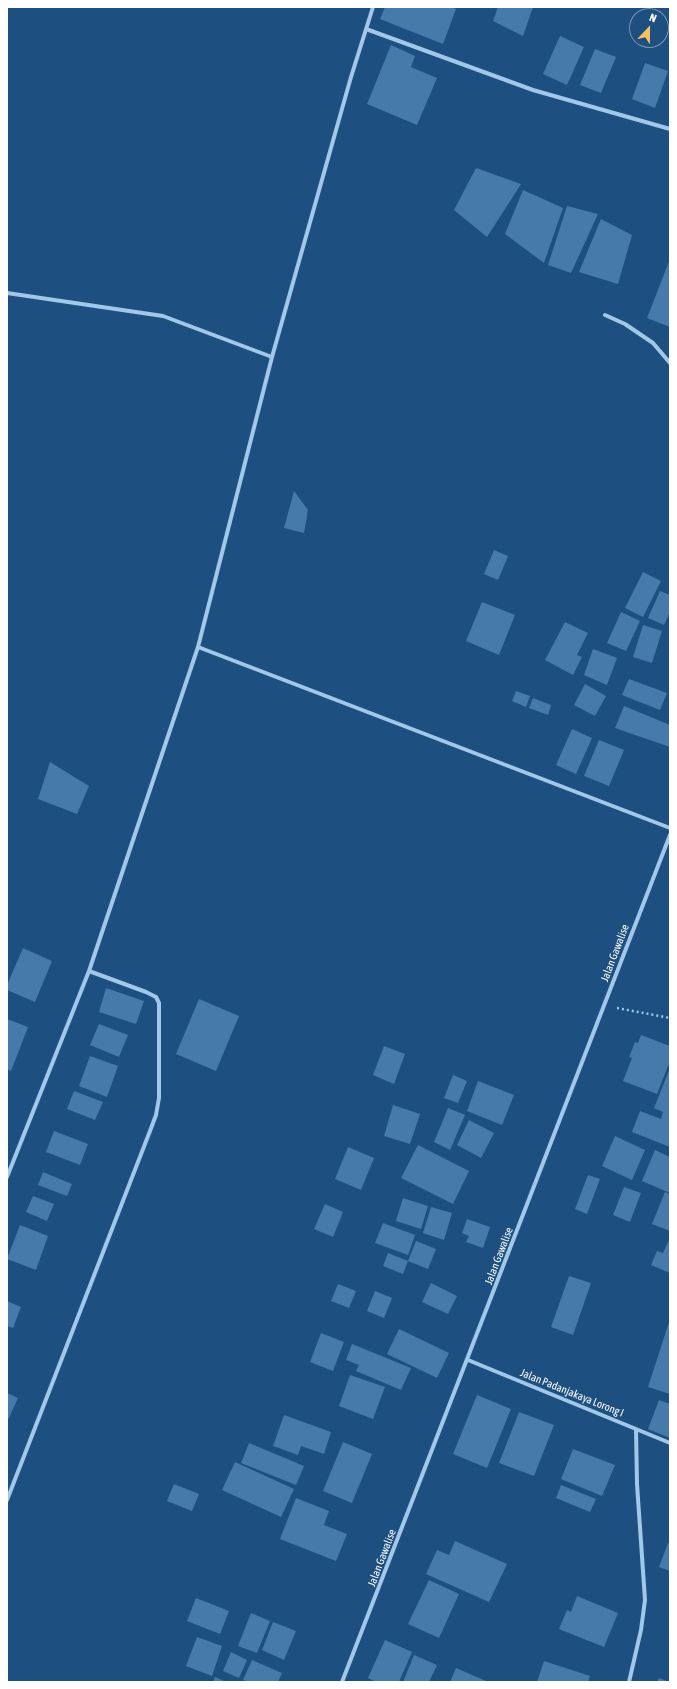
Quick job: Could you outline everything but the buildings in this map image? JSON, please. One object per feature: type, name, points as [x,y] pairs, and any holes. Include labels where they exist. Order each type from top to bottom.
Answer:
[{"type":"street","points":[[7,1177],[89,970],[198,647],[272,357],[351,77],[373,7]]},
{"type":"street","points":[[366,30],[533,90],[670,129]]},
{"type":"street","points":[[7,293],[163,316],[272,357]]},
{"type":"street","points":[[605,315],[625,324],[653,343],[670,363]]},
{"type":"street","points":[[198,647],[670,828]]},
{"type":"street","name":"Jalan Gawalise","points":[[342,1682],[468,1360],[670,835]]},
{"type":"street","points":[[664,850],[670,853]]},
{"type":"street","points":[[7,1500],[150,1132],[156,1115],[159,1098],[159,1003],[156,998],[146,992],[89,970]]},
{"type":"street","name":"Jalan Padanjakaya Lorong I","points":[[468,1360],[670,1443]]},
{"type":"street","points":[[629,1682],[641,1630],[645,1600],[637,1484],[636,1429]]},
{"type":"path","points":[[605,1006],[670,1018]]}]
